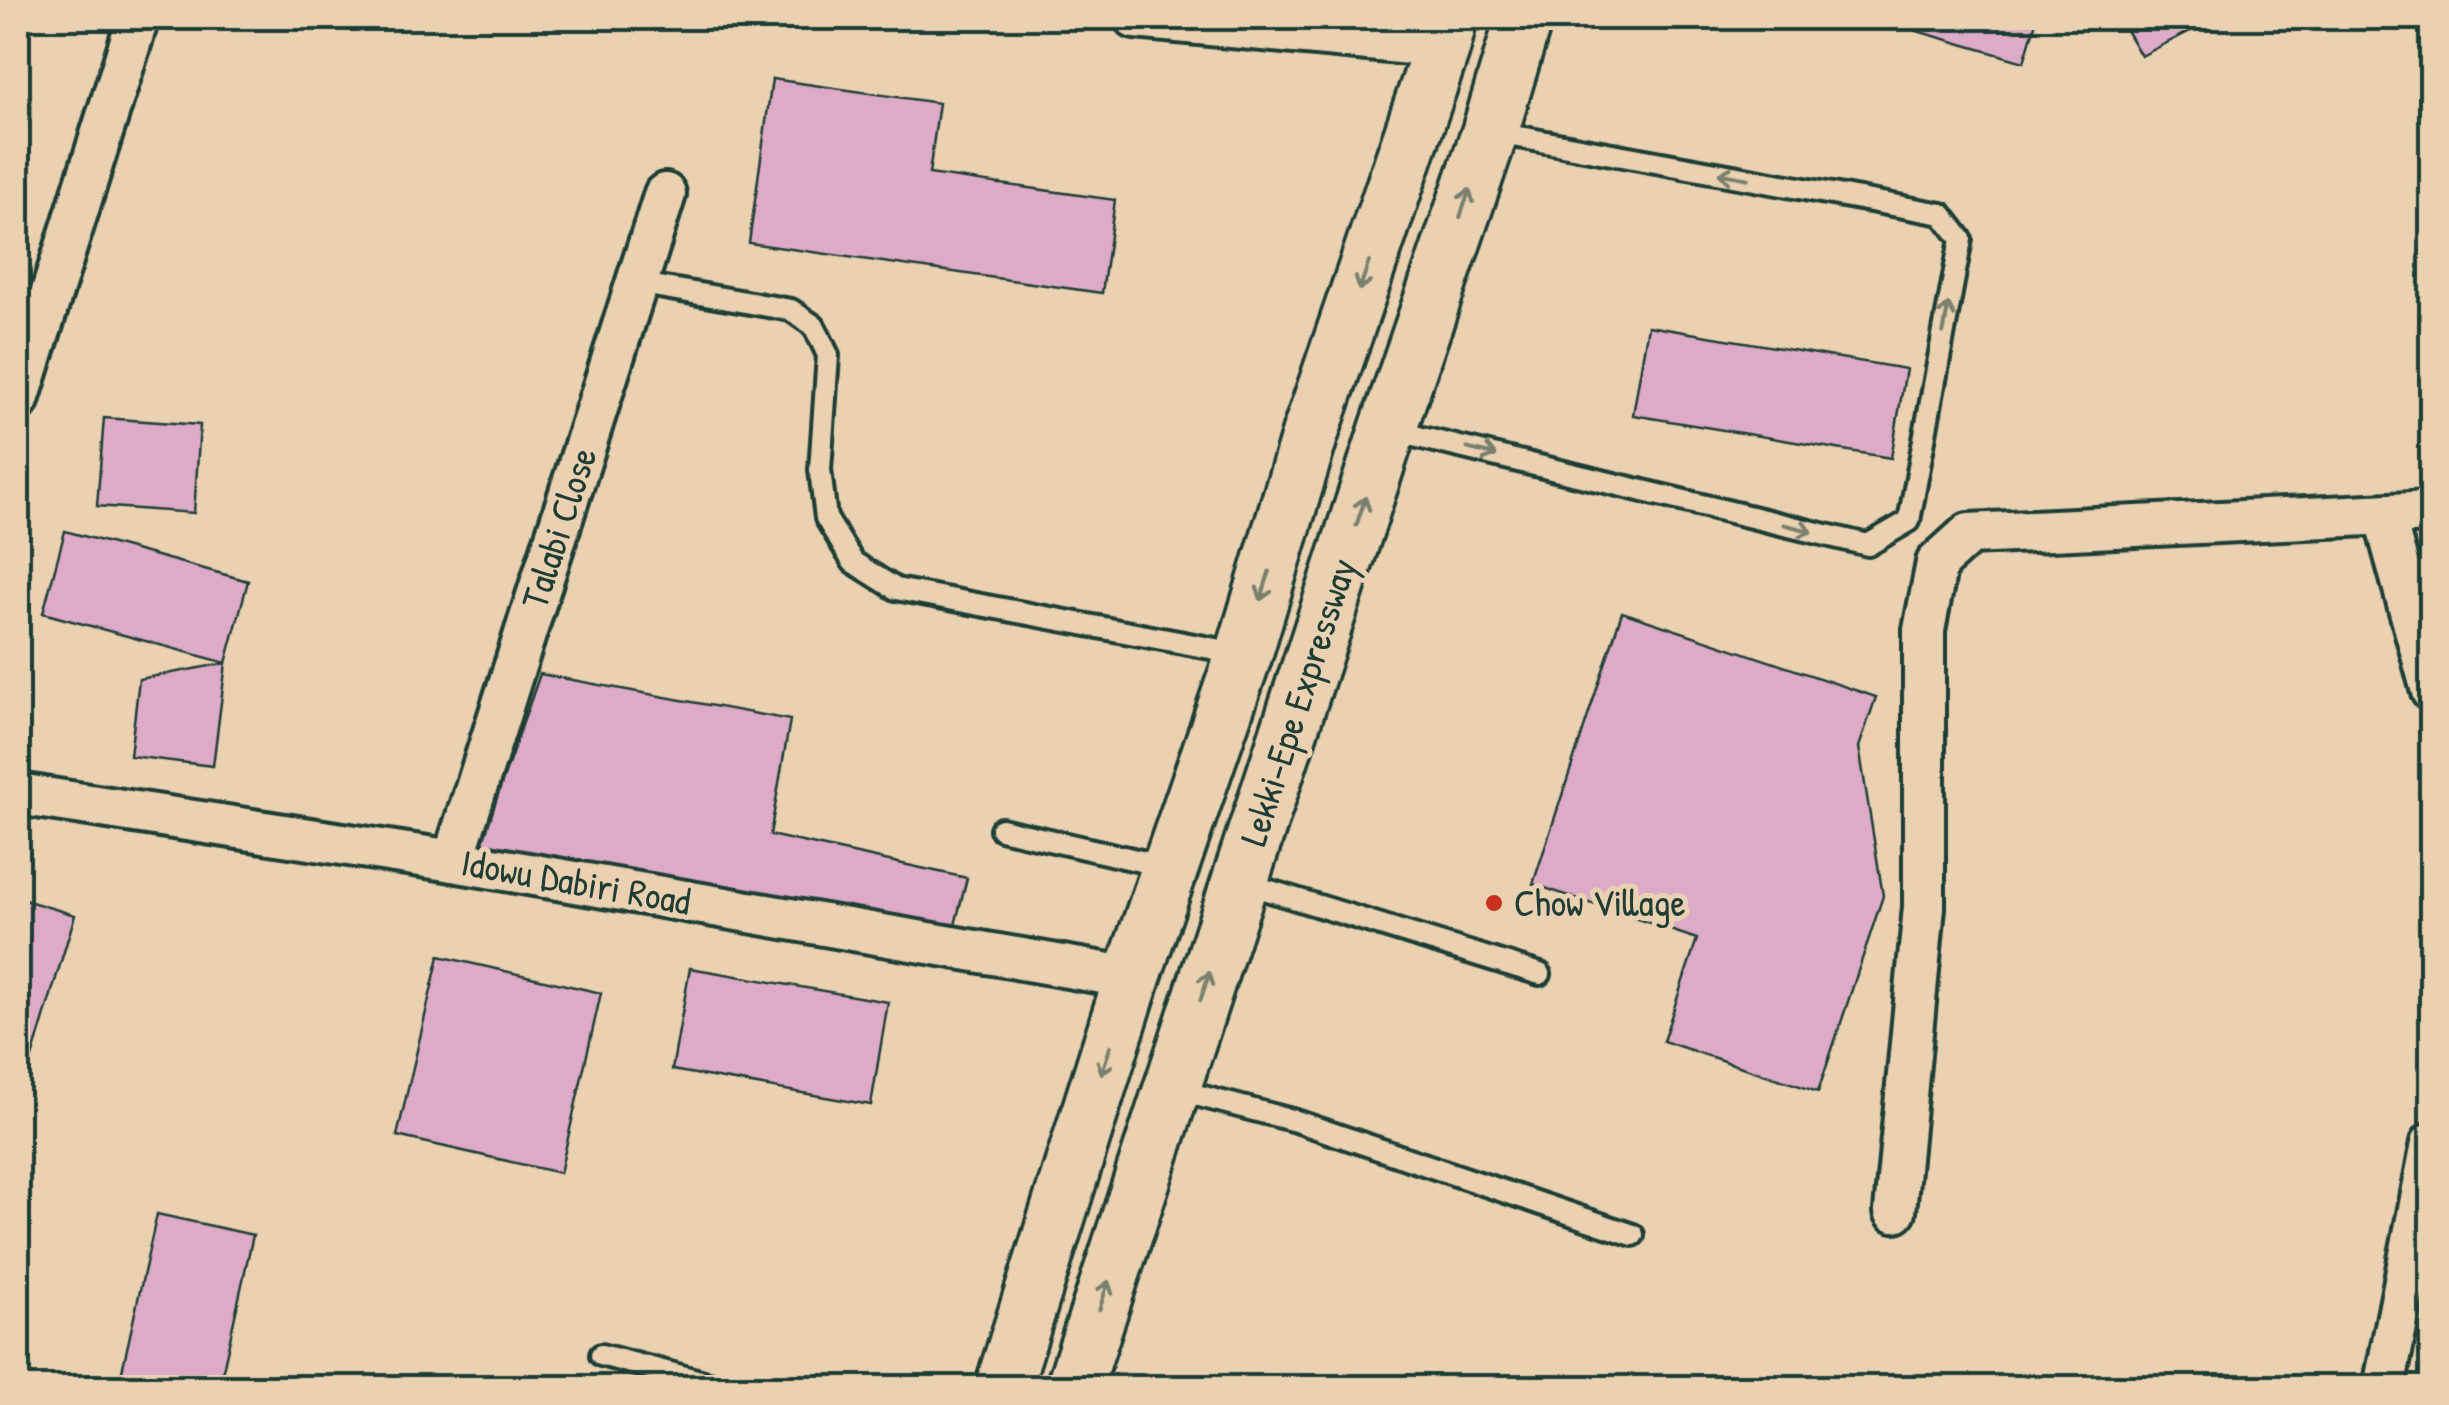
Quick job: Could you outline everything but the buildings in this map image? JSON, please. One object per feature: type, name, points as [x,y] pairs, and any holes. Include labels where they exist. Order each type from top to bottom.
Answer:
[{"type":"highway","name":"Lekki-Epe Expressway","points":[[1087,1384],[1171,1088],[1490,132],[1524,18]]},
{"type":"highway","name":"Lekki-Epe Expressway","points":[[1003,1388],[1132,978],[1244,654],[1310,434],[1445,32]]},
{"type":"street","points":[[18,400],[138,18]]},
{"type":"street","points":[[1135,18],[1445,32]]},
{"type":"street","name":"Talabi Close","points":[[453,861],[664,194]]},
{"type":"street","points":[[1895,1211],[1924,907],[1924,630],[1937,563],[1969,534],[2432,512]]},
{"type":"street","points":[[2384,515],[2432,692]]},
{"type":"street","name":"Idowu Dabiri Road","points":[[18,794],[453,861],[1132,978]]},
{"type":"street","points":[[2384,1388],[2432,1143]]},
{"type":"lane","points":[[1388,429],[1868,545],[1908,521],[1961,239],[1942,214],[1490,132]]},
{"type":"lane","points":[[636,283],[791,310],[814,326],[828,355],[820,470],[826,518],[853,562],[896,588],[1244,654]]},
{"type":"lane","points":[[1001,829],[1169,867]]},
{"type":"lane","points":[[1240,882],[1540,974]]},
{"type":"lane","points":[[1171,1088],[1296,1121],[1633,1234]]},
{"type":"lane","points":[[601,1355],[727,1388]]},
{"type":"place","name":"Chow Village","points":[[1494,903]]}]
